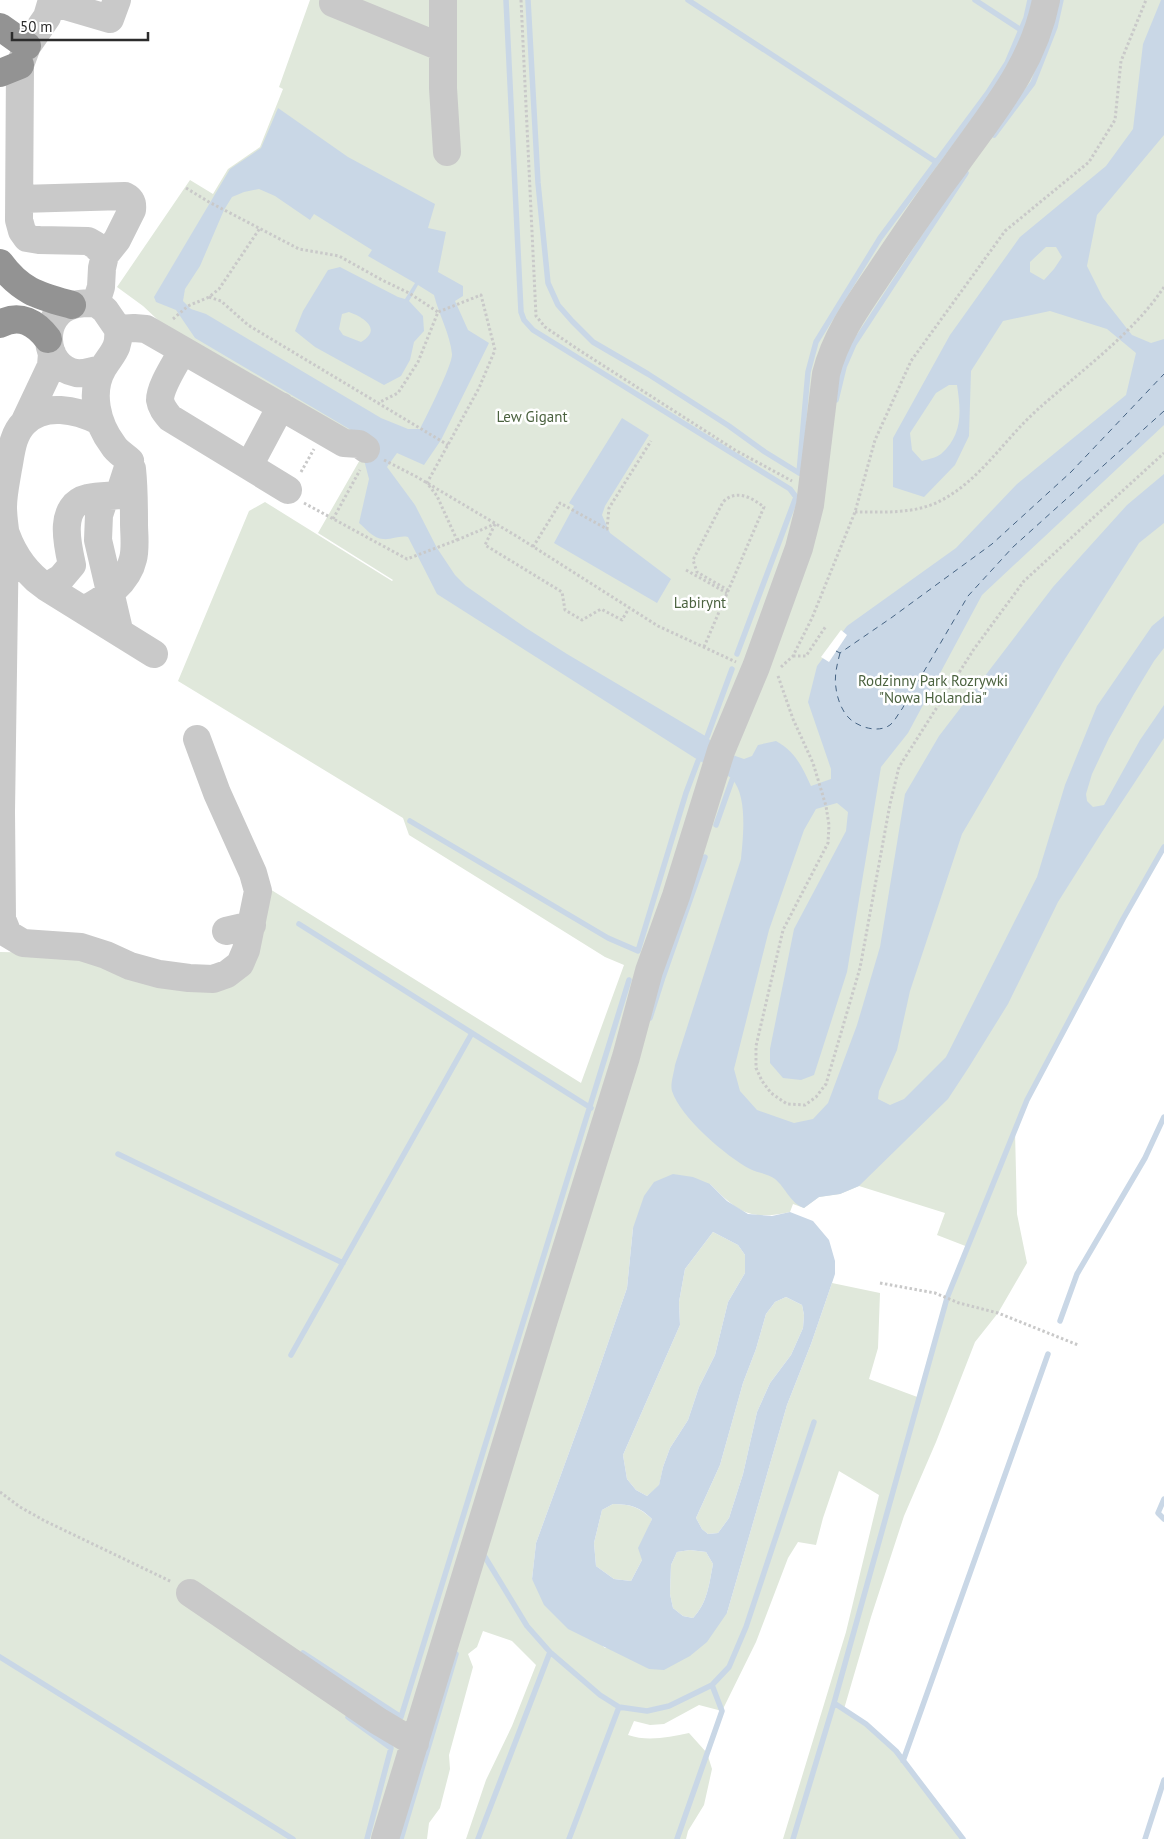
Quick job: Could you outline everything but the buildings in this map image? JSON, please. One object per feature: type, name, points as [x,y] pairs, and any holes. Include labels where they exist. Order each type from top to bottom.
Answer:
[{"type":"highway","points":[[0,27],[17,65]]},
{"type":"highway","points":[[0,263],[17,282],[38,296],[84,304]]},
{"type":"highway","points":[[0,324],[18,319],[29,321],[40,328],[50,346]]},
{"type":"street","points":[[105,255],[88,241],[39,240],[28,238],[22,231],[19,220],[17,65],[47,17],[52,1],[110,19],[117,0]]},
{"type":"street","points":[[443,0],[447,152]]},
{"type":"street","points":[[385,1839],[556,1278],[626,1057],[649,971],[676,896],[718,760],[756,667],[800,548],[807,522],[812,489],[826,374],[834,347],[879,274],[1016,80],[1034,42],[1046,0]]},
{"type":"street","points":[[333,3],[443,48]]},
{"type":"street","points":[[20,199],[124,196],[130,199],[133,204],[132,210],[117,240],[105,255],[101,287],[84,304],[60,311],[54,317],[49,330],[51,366],[25,421],[16,435],[2,506],[5,530],[2,919],[8,934],[23,943],[81,946],[130,966],[159,974],[189,978],[213,979],[226,974],[240,964],[246,950],[239,928],[258,890],[254,873],[217,793],[197,739]]},
{"type":"street","points":[[84,304],[104,310],[118,329],[116,349],[103,368],[97,387],[96,405],[99,421],[114,447],[130,461],[155,478]]},
{"type":"street","points":[[118,329],[146,329],[344,443],[359,444],[364,459]]},
{"type":"street","points":[[50,346],[59,365],[68,370],[86,373],[103,368]]},
{"type":"street","points":[[182,351],[163,388],[160,399],[163,410],[170,418],[288,490]]},
{"type":"street","points":[[249,466],[281,406]]},
{"type":"street","points":[[25,421],[38,414],[55,409],[86,415],[99,421]]},
{"type":"street","points":[[119,630],[100,553],[98,515],[104,496],[130,461]]},
{"type":"street","points":[[84,610],[110,594],[122,580],[133,559],[134,487],[130,461]]},
{"type":"street","points":[[72,565],[67,540],[68,515],[77,502],[104,496]]},
{"type":"street","points":[[5,530],[14,553],[33,578],[119,630],[154,654]]},
{"type":"street","points":[[46,587],[61,578],[72,565],[83,558],[100,553]]},
{"type":"street","points":[[190,1593],[378,1721],[414,1743]]},
{"type":"path","points":[[521,0],[536,316],[544,327],[735,450],[798,484],[812,489]]},
{"type":"path","points":[[1146,0],[1121,61],[1115,120],[1089,162],[1005,231],[911,361],[875,440],[855,512],[812,618],[793,656],[776,671],[793,719],[813,763],[826,806],[829,825],[828,844],[783,930],[756,1046],[756,1068],[762,1081],[771,1093],[787,1104],[805,1105],[816,1097],[826,1084],[860,968],[890,804],[899,767],[974,649],[1024,582],[1164,453]]},
{"type":"path","points":[[186,188],[299,249],[339,256],[411,294],[438,312]]},
{"type":"path","points":[[179,313],[220,289],[260,228]]},
{"type":"path","points":[[855,512],[908,511],[937,502],[960,488],[972,478],[1034,412],[1095,360],[1146,310],[1164,287]]},
{"type":"path","points":[[378,403],[398,393],[418,362],[438,312],[481,295],[496,350],[479,388],[427,483]]},
{"type":"path","points":[[209,297],[221,301],[248,325],[448,445]]},
{"type":"path","points":[[533,547],[560,503],[607,529],[609,508],[651,441]]},
{"type":"path","points":[[364,459],[332,519],[407,560],[494,524]]},
{"type":"path","points":[[390,463],[533,547],[658,626],[737,663],[756,667]]},
{"type":"path","points":[[427,483],[437,496],[457,540]]},
{"type":"path","points":[[704,648],[764,507],[753,499],[742,495],[727,498],[723,502],[693,560],[697,572],[727,592]]},
{"type":"path","points":[[494,524],[485,545],[562,592],[565,610],[582,620],[601,609],[622,620],[629,608]]},
{"type":"path","points":[[686,570],[727,592]]},
{"type":"path","points":[[793,656],[806,656],[826,626]]},
{"type":"path","points":[[880,1283],[935,1293],[959,1303],[998,1313],[1078,1346]]},
{"type":"path","points":[[0,1492],[20,1507],[46,1521],[142,1567],[190,1593]]},
{"type":"green space","points":[[310,0],[1164,0],[1164,847],[1123,919],[1027,1100],[1015,1131],[1017,1214],[1027,1263],[998,1313],[975,1342],[936,1442],[904,1516],[871,1617],[844,1709],[866,1724],[896,1751],[963,1839],[783,1839],[846,1632],[879,1495],[839,1471],[816,1545],[798,1542],[788,1558],[756,1642],[722,1711],[699,1705],[664,1724],[650,1725],[634,1721],[628,1735],[651,1738],[689,1733],[707,1753],[712,1769],[704,1805],[688,1831],[686,1839],[466,1839],[486,1780],[512,1726],[536,1665],[512,1641],[483,1631],[477,1647],[468,1654],[473,1667],[449,1755],[450,1769],[440,1808],[429,1823],[427,1839],[0,1839],[0,952],[57,953],[220,985],[265,886],[581,1083],[624,965],[605,957],[409,835],[403,818],[178,681],[249,511],[265,502],[393,580],[318,533],[369,444],[174,335],[143,306],[117,287],[190,180],[213,194],[228,169],[260,147],[283,89],[279,87]],"holes":[[[710,1184],[737,1208],[745,1212],[764,1215],[790,1212],[793,1204],[804,1208],[819,1197],[840,1194],[859,1186],[945,1213],[937,1235],[968,1247],[945,1302],[920,1398],[869,1379],[878,1348],[880,1293],[832,1283],[787,1405],[727,1613],[605,1648],[532,1579],[536,1543],[627,1288],[633,1228]]]},
{"type":"green space","points":[[713,1232],[738,1245],[745,1255],[745,1273],[728,1302],[715,1355],[699,1387],[688,1420],[670,1448],[659,1486],[647,1496],[636,1490],[627,1479],[623,1455],[680,1325],[679,1302],[685,1269]]},
{"type":"green space","points":[[786,1297],[802,1305],[804,1315],[803,1328],[791,1355],[770,1383],[757,1412],[743,1474],[729,1518],[718,1533],[708,1534],[702,1529],[696,1518],[720,1465],[743,1383],[756,1349],[766,1314],[775,1302]]},
{"type":"green space","points":[[613,1504],[634,1507],[652,1519],[647,1531],[642,1560],[631,1581],[614,1579],[596,1566],[594,1543],[602,1510]]},
{"type":"green space","points":[[690,1550],[706,1552],[713,1564],[705,1599],[693,1618],[683,1616],[673,1608],[670,1594],[671,1565],[677,1552]]},
{"type":"water","points":[[1161,0],[1164,0],[1164,135],[1097,215],[1087,266],[1103,298],[1132,335],[1151,343],[1164,339],[1164,425],[982,595],[908,733],[881,767],[847,972],[814,1075],[801,1080],[783,1078],[770,1063],[770,1049],[794,929],[846,831],[848,812],[837,803],[816,809],[804,830],[769,930],[734,1069],[740,1091],[757,1110],[794,1123],[813,1119],[828,1103],[857,1025],[880,947],[905,794],[939,736],[1053,587],[1127,505],[1164,474],[1164,523],[1139,543],[1063,662],[962,834],[910,991],[897,1050],[879,1091],[878,1099],[890,1105],[904,1099],[946,1057],[1037,877],[1065,785],[1097,706],[1152,626],[1164,616],[1164,648],[1154,661],[1109,738],[1092,774],[1086,794],[1087,801],[1093,807],[1104,805],[1140,740],[1164,705],[1164,738],[1058,902],[1008,1004],[948,1099],[859,1186],[840,1194],[819,1197],[804,1208],[795,1203],[775,1179],[750,1169],[717,1146],[684,1112],[672,1091],[675,1065],[741,859],[743,817],[737,786],[732,779],[720,771],[698,760],[437,594],[408,537],[380,539],[359,523],[369,479],[364,460],[373,443],[195,338],[176,310],[156,302],[154,297],[230,169],[261,148],[278,108],[348,157],[435,204],[428,228],[446,232],[438,272],[463,286],[463,296],[455,301],[468,330],[489,343],[441,440],[424,465],[397,453],[387,467],[415,505],[437,548],[455,575],[466,586],[526,628],[707,737],[721,751],[744,759],[752,756],[758,745],[776,741],[793,755],[811,786],[831,779],[831,769],[808,702],[817,666],[847,626],[956,548],[1017,484],[1126,395],[1136,353],[1107,329],[1050,311],[1003,321],[971,371],[969,436],[955,465],[924,497],[893,487],[893,438],[950,335],[1020,237],[1106,166],[1133,129],[1143,44]],"holes":[[[259,189],[275,196],[310,220],[314,214],[372,250],[368,256],[415,283],[405,299],[340,267],[328,270],[303,311],[295,331],[315,347],[384,385],[401,376],[410,360],[414,342],[424,331],[423,316],[409,301],[418,285],[434,295],[449,339],[452,354],[444,379],[420,429],[408,429],[381,418],[206,314],[191,309],[183,301],[185,289],[200,266],[224,210],[232,197]],[[1046,247],[1056,247],[1062,257],[1044,280],[1030,272],[1030,262]],[[349,312],[365,320],[371,328],[367,337],[361,342],[343,335],[339,329],[342,314]],[[949,385],[957,385],[959,422],[957,431],[948,447],[941,454],[922,461],[912,450],[910,433],[936,393]]]},
{"type":"water","points":[[622,418],[649,435],[605,506],[602,515],[610,533],[671,579],[657,603],[554,543],[574,506],[569,503]]},
{"type":"water","points":[[673,1174],[693,1177],[710,1184],[727,1201],[748,1214],[772,1216],[790,1212],[813,1221],[829,1240],[835,1261],[835,1274],[811,1344],[787,1405],[727,1613],[707,1642],[690,1656],[664,1670],[649,1669],[568,1629],[544,1605],[532,1579],[536,1543],[627,1288],[633,1228],[644,1196],[654,1182]],"holes":[[[713,1232],[738,1245],[745,1255],[745,1273],[728,1302],[715,1355],[699,1387],[688,1420],[670,1448],[659,1485],[647,1496],[636,1490],[627,1479],[623,1455],[680,1325],[679,1302],[685,1269]],[[786,1297],[802,1305],[804,1315],[803,1328],[791,1355],[770,1383],[757,1412],[743,1474],[729,1518],[718,1533],[708,1534],[702,1529],[696,1518],[720,1465],[743,1383],[756,1349],[766,1314],[775,1302]],[[613,1504],[625,1505],[639,1509],[652,1519],[638,1548],[642,1560],[631,1581],[614,1579],[596,1566],[594,1543],[602,1510]],[[690,1550],[706,1552],[713,1564],[705,1599],[693,1618],[683,1616],[673,1608],[670,1594],[671,1565],[677,1552]]]},
{"type":"pier","points":[[841,630],[847,635],[829,662],[821,657]]},
{"type":"waterway","points":[[506,0],[521,312],[524,320],[533,330],[790,489],[796,497],[737,654]]},
{"type":"waterway","points":[[528,0],[538,183],[548,283],[558,305],[593,342],[648,374],[799,473],[808,372],[816,342],[880,238],[987,94],[1007,63],[1026,18],[1030,0]]},
{"type":"waterway","points":[[688,0],[936,162]]},
{"type":"waterway","points":[[975,0],[1021,30]]},
{"type":"waterway","points":[[994,135],[1033,83],[1055,27],[1061,0]]},
{"type":"waterway","points":[[836,400],[844,367],[854,344],[966,173]]},
{"type":"waterway","points":[[707,737],[732,669]]},
{"type":"waterway","points":[[410,821],[608,938],[638,951],[686,793],[698,761]]},
{"type":"waterway","points":[[716,825],[732,780]]},
{"type":"waterway","points":[[793,1839],[834,1703],[947,1298],[1027,1100],[1123,919],[1164,847]]},
{"type":"waterway","points":[[650,1018],[705,857]]},
{"type":"waterway","points":[[299,924],[591,1108]]},
{"type":"waterway","points":[[303,1653],[401,1717],[629,980]]},
{"type":"waterway","points":[[291,1355],[472,1033]]},
{"type":"waterway","points":[[1060,1321],[1077,1274],[1145,1158],[1164,1117]]},
{"type":"waterway","points":[[118,1154],[343,1263]]},
{"type":"waterway","points":[[903,1761],[1048,1354]]},
{"type":"waterway","points":[[485,1557],[527,1626],[550,1652],[600,1695],[619,1707],[647,1711],[669,1706],[712,1685],[729,1667],[746,1627],[814,1422]]},
{"type":"waterway","points":[[1164,1499],[1158,1513],[1164,1519]]},
{"type":"waterway","points":[[478,1839],[550,1652]]},
{"type":"waterway","points":[[401,1839],[456,1654]]},
{"type":"waterway","points":[[0,1657],[293,1839]]},
{"type":"waterway","points":[[677,1839],[722,1711],[712,1685]]},
{"type":"waterway","points":[[834,1703],[866,1724],[896,1751],[963,1839]]},
{"type":"waterway","points":[[569,1839],[619,1707]]},
{"type":"waterway","points":[[348,1717],[391,1748],[367,1839]]},
{"type":"waterway","points":[[1145,1839],[1164,1780]]},
{"type":"ferry route","points":[[836,651],[840,653],[992,544],[1071,472],[1164,374]]},
{"type":"ferry route","points":[[840,653],[835,684],[842,709],[850,719],[864,727],[881,729],[890,725],[902,709],[968,596],[1013,547],[1164,411]]},
{"type":"park label","name":"Lew Gigant","points":[[532,416]]},
{"type":"park label","name":"Labirynt","points":[[700,602]]},
{"type":"park label","name":"Rodzinny Park Rozrywki \"Nowa Holandia\"","points":[[933,688]]}]
